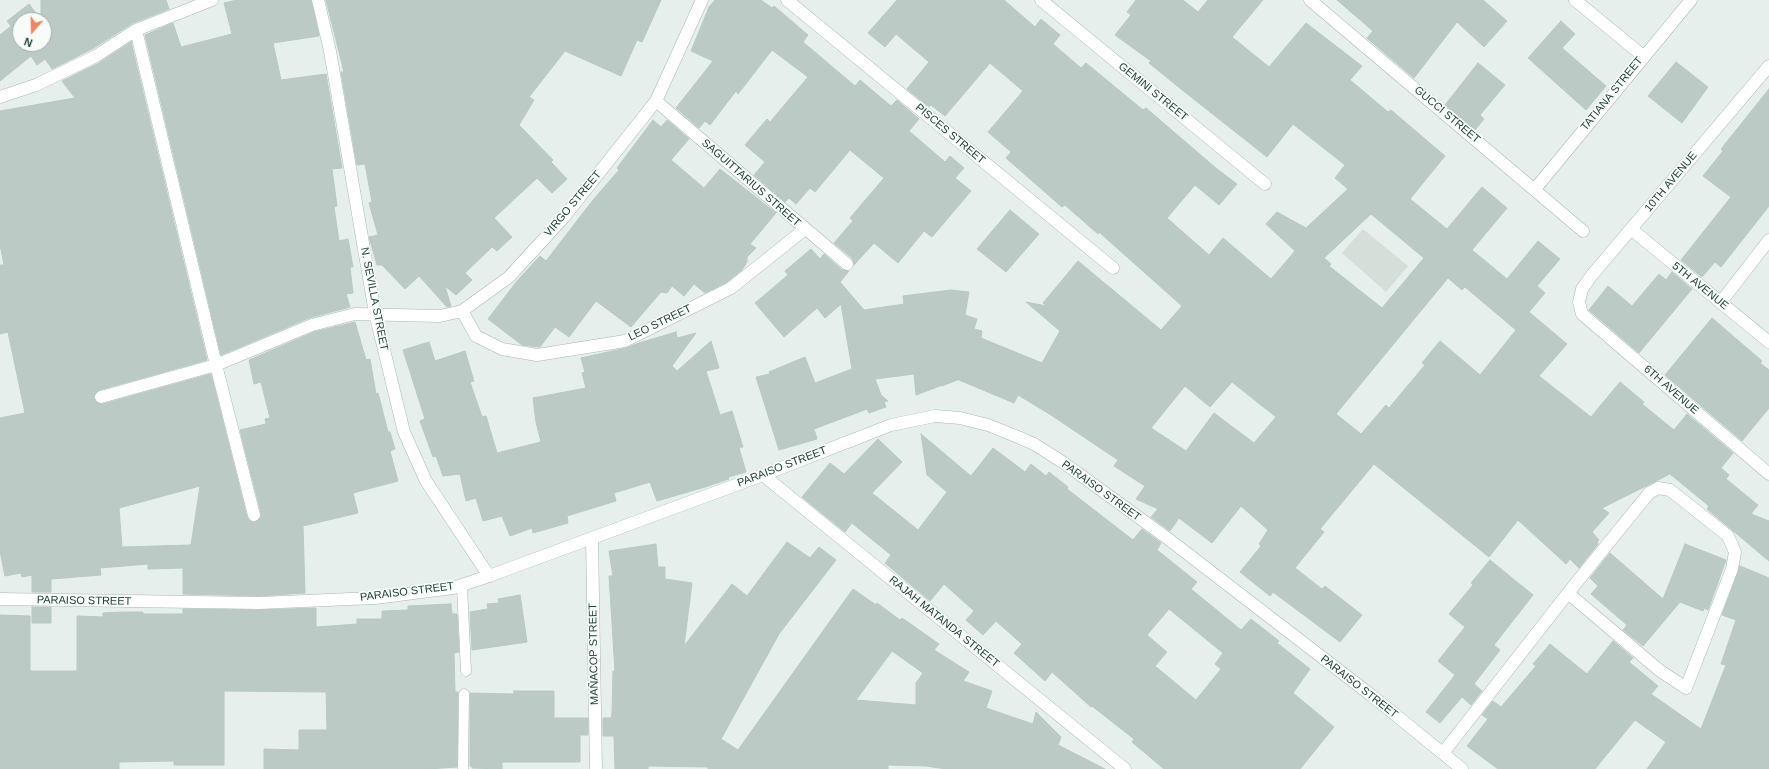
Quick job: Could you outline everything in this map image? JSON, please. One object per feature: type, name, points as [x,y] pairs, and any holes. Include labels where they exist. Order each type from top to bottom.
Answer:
[{"type":"street","points":[[0,97],[36,85],[96,56],[136,30],[212,0]]},
{"type":"street","name":"N. SEVILLA STREET","points":[[318,0],[330,51],[375,313],[404,432],[426,481],[489,576]]},
{"type":"street","name":"VIRGO STREET","points":[[101,397],[216,365],[312,325],[355,314],[375,313],[440,316],[462,311],[509,277],[564,218],[656,101],[702,0]]},
{"type":"street","name":"PISCES STREET","points":[[787,0],[1113,268]]},
{"type":"street","name":"GEMINI STREET","points":[[1041,0],[1265,184]]},
{"type":"street","name":"GUCCI STREET","points":[[1310,0],[1583,231]]},
{"type":"street","points":[[1574,0],[1643,56]]},
{"type":"street","name":"TATIANA STREET","points":[[1535,190],[1643,56],[1691,0]]},
{"type":"street","points":[[136,30],[216,365],[254,515]]},
{"type":"street","name":"10TH AVENUE","points":[[1579,302],[1582,289],[1592,276],[1769,66]]},
{"type":"street","name":"SAGUITTARIUS STREET","points":[[656,101],[847,264]]},
{"type":"street","name":"LEO STREET","points":[[462,311],[476,336],[502,349],[537,355],[625,341],[731,288],[805,229]]},
{"type":"street","name":"5TH AVENUE","points":[[1632,229],[1769,342]]},
{"type":"street","points":[[1721,302],[1769,240]]},
{"type":"street","name":"6TH AVENUE","points":[[1579,302],[1582,314],[1769,474]]},
{"type":"street","name":"PARAISO STREET","points":[[0,599],[259,603],[375,598],[462,586],[763,475],[891,425],[913,419],[947,416],[973,421],[1008,433],[1034,444],[1064,463],[1143,521],[1462,769]]},
{"type":"street","name":"RAJAH MATANDA STREET","points":[[763,475],[1125,769]]},
{"type":"street","points":[[1443,753],[1568,593],[1649,494],[1658,488],[1670,490],[1728,536],[1735,552],[1732,569],[1686,688],[1659,670],[1568,593]]},
{"type":"street","name":"MAÑACOP STREET","points":[[592,539],[596,769]]},
{"type":"lane","points":[[462,586],[466,671]]},
{"type":"lane","points":[[463,769],[464,694]]},
{"type":"shaded area","points":[[1363,229],[1408,266],[1386,292],[1342,253]]},
{"type":"building","points":[[41,0],[166,0],[169,9],[133,23],[92,49],[52,69],[45,59],[37,65],[31,56],[0,81],[0,35],[11,26],[7,21],[12,17],[12,52],[52,52],[52,12],[41,12]]},
{"type":"building","points":[[237,0],[311,0],[319,36],[273,43],[281,80],[326,74],[342,168],[332,169],[337,206],[334,207],[339,241],[348,239],[353,267],[350,267],[353,293],[346,294],[350,307],[309,318],[221,355],[145,35],[173,23],[181,47],[232,34],[224,3]]},
{"type":"building","points":[[326,0],[661,0],[642,42],[637,40],[621,76],[565,51],[529,97],[534,100],[519,125],[553,160],[551,162],[567,179],[552,193],[537,178],[494,218],[512,237],[497,251],[492,247],[465,273],[472,280],[456,295],[445,286],[451,306],[447,307],[419,276],[405,289],[382,265],[377,265],[369,237],[378,235],[369,203],[372,202],[365,164],[357,165],[341,72],[344,72]]},
{"type":"building","points":[[715,0],[761,0],[772,8],[774,6],[808,35],[803,42],[855,86],[860,80],[891,106],[897,100],[919,119],[909,131],[945,162],[950,156],[964,168],[955,178],[971,191],[932,237],[924,231],[898,263],[874,243],[854,265],[852,258],[834,243],[853,221],[850,218],[884,178],[850,150],[815,192],[810,188],[796,204],[789,198],[785,202],[754,175],[765,162],[745,145],[767,119],[770,122],[808,77],[772,50],[738,94],[736,91],[710,125],[705,121],[699,128],[676,108],[713,61],[691,51],[709,7]]},
{"type":"building","points":[[897,0],[1004,0],[1035,27],[1041,19],[1060,35],[1053,44],[1081,68],[1086,63],[1143,110],[1146,108],[1217,169],[1237,184],[1219,205],[1195,185],[1167,218],[1209,255],[1223,238],[1271,279],[1295,251],[1266,224],[1277,212],[1306,228],[1348,189],[1335,178],[1345,165],[1293,124],[1267,157],[1149,63],[1151,61],[1115,35],[1131,15],[1127,12],[1136,0],[1183,0],[1198,12],[1208,0],[1263,0],[1232,37],[1269,67],[1306,23],[1362,66],[1350,80],[1388,112],[1391,110],[1445,156],[1410,199],[1447,229],[1482,187],[1507,208],[1472,250],[1507,279],[1538,241],[1560,259],[1537,286],[1545,293],[1529,312],[1567,344],[1539,376],[1591,417],[1620,382],[1644,402],[1642,404],[1674,430],[1687,414],[1733,453],[1721,468],[1729,475],[1726,479],[1758,505],[1751,514],[1769,521],[1769,561],[1707,509],[1709,506],[1670,474],[1602,508],[1609,513],[1592,532],[1599,540],[1597,542],[1598,544],[1579,568],[1570,559],[1566,564],[1518,520],[1489,557],[1374,464],[1320,529],[1324,532],[1295,568],[1322,589],[1325,586],[1362,615],[1340,642],[1273,592],[1270,596],[1240,572],[1261,546],[1259,544],[1268,530],[1241,506],[1212,543],[1179,518],[1170,531],[1151,517],[1158,509],[1136,499],[1145,486],[1114,466],[1118,460],[1051,415],[1018,395],[1014,403],[959,380],[960,379],[942,386],[939,385],[940,386],[916,395],[914,374],[875,379],[881,395],[888,401],[884,402],[886,407],[869,413],[867,409],[814,429],[817,439],[779,450],[756,377],[770,374],[769,372],[805,357],[815,383],[852,369],[841,304],[825,318],[817,308],[784,337],[755,303],[788,275],[785,271],[811,249],[820,259],[824,254],[842,270],[849,271],[840,282],[864,310],[904,304],[903,296],[951,290],[969,292],[965,315],[977,319],[974,329],[982,331],[981,338],[1042,363],[1060,331],[1026,302],[1047,306],[1043,303],[1078,261],[1161,330],[1182,306],[1099,232],[1098,234],[1065,205],[1062,207],[1006,158],[1011,152],[988,132],[1023,91],[990,63],[945,116],[931,105],[929,107],[907,89],[929,62],[896,34],[885,47],[868,33]],"holes":[[[1371,214],[1424,258],[1382,308],[1329,266],[1331,264],[1324,258]],[[1448,278],[1462,290],[1465,287],[1516,330],[1480,375],[1440,341],[1422,363],[1425,365],[1389,408],[1386,405],[1361,434],[1336,414]],[[1232,382],[1276,417],[1254,443],[1214,413],[1186,451],[1151,428],[1185,386],[1210,407]]]},
{"type":"building","points":[[1337,0],[1483,0],[1507,21],[1484,47],[1457,22],[1414,78],[1367,38],[1373,31]]},
{"type":"building","points":[[29,4],[35,12],[19,12]]},
{"type":"building","points":[[1561,21],[1575,34],[1562,48],[1606,86],[1586,110],[1528,58]]},
{"type":"building","points":[[131,42],[207,360],[99,390],[94,395],[94,399],[99,404],[103,404],[211,374],[247,517],[252,522],[256,522],[261,517],[261,513],[240,430],[266,424],[265,419],[270,418],[261,382],[254,384],[249,360],[314,332],[355,322],[366,360],[370,359],[376,394],[378,393],[388,432],[390,432],[395,449],[390,451],[398,481],[353,493],[358,513],[303,526],[305,593],[259,596],[183,594],[183,568],[148,569],[148,564],[100,568],[101,575],[51,579],[51,592],[32,592],[32,575],[22,577],[21,573],[5,576],[0,551],[0,418],[25,413],[8,332],[0,334],[0,265],[4,265],[0,244],[0,111],[75,98],[62,81],[99,63]],"holes":[[[200,486],[191,545],[122,547],[119,508]]]},
{"type":"building","points":[[1676,62],[1708,87],[1682,123],[1648,96]]},
{"type":"building","points":[[1478,63],[1505,85],[1480,115],[1484,119],[1475,130],[1445,105]]},
{"type":"building","points":[[1769,89],[1769,206],[1721,267],[1715,262],[1702,277],[1681,260],[1731,197],[1703,176],[1723,151],[1721,149]]},
{"type":"building","points":[[653,120],[661,127],[667,120],[689,139],[671,160],[704,188],[720,169],[776,213],[750,244],[756,248],[747,257],[747,262],[742,270],[727,282],[705,293],[694,284],[684,296],[672,286],[667,293],[661,292],[631,327],[596,301],[569,337],[555,327],[540,347],[522,345],[488,319],[517,281],[540,256],[546,261],[593,200],[619,170],[617,168]]},
{"type":"building","points":[[1010,210],[1039,234],[1006,272],[977,249]]},
{"type":"building","points":[[1672,272],[1692,289],[1639,353],[1589,310],[1608,286],[1632,306],[1659,274],[1666,280]]},
{"type":"building","points":[[1712,318],[1762,361],[1760,363],[1769,370],[1769,408],[1742,441],[1665,375]]},
{"type":"building","points":[[676,332],[677,338],[696,333],[672,366],[677,371],[711,341],[719,368],[706,371],[720,415],[732,411],[743,447],[739,448],[746,472],[728,477],[729,479],[705,487],[657,501],[650,482],[614,493],[616,501],[567,516],[568,523],[533,533],[532,528],[510,536],[502,516],[483,521],[476,498],[466,501],[460,474],[443,476],[436,456],[433,457],[420,421],[425,419],[403,350],[429,342],[435,361],[465,351],[474,381],[470,382],[482,417],[486,416],[497,453],[541,442],[536,422],[533,398],[586,388],[582,373],[585,372],[581,358],[626,348]]},
{"type":"building","points":[[921,434],[971,476],[993,448],[1025,472],[1031,464],[1046,476],[1049,472],[1068,487],[1067,489],[1133,540],[1142,529],[1161,543],[1157,550],[1197,582],[1191,589],[1241,630],[1251,619],[1279,641],[1277,643],[1310,669],[1293,693],[1334,727],[1300,769],[1164,769],[1132,742],[1134,739],[1092,706],[1091,707],[1052,672],[1045,681],[1014,653],[1022,644],[996,621],[983,635],[966,620],[974,611],[944,584],[930,601],[885,563],[891,555],[852,523],[845,532],[802,497],[830,463],[844,474],[878,439],[902,462],[872,493],[918,530],[947,492],[927,475]],"holes":[[[1169,609],[1223,653],[1215,664],[1221,669],[1196,700],[1155,666],[1167,652],[1147,635]]]},
{"type":"building","points":[[787,542],[810,558],[819,547],[836,560],[779,634],[721,739],[738,750],[853,589],[876,605],[877,603],[900,620],[902,618],[939,644],[934,650],[969,672],[963,681],[992,691],[986,708],[1033,724],[1036,712],[1061,737],[1058,745],[1105,769],[946,769],[926,766],[888,765],[888,769],[708,769],[708,767],[648,766],[648,769],[615,769],[614,736],[603,736],[603,718],[611,718],[612,713],[613,671],[615,671],[609,576],[613,576],[609,551],[656,544],[658,567],[665,567],[665,579],[692,583],[684,646],[732,584],[747,596]],"holes":[[[892,651],[923,673],[916,683],[916,705],[856,700]]]},
{"type":"building","points":[[1685,544],[1726,560],[1708,610],[1704,608],[1703,611],[1680,602],[1643,646],[1623,630],[1627,625],[1591,594],[1598,586],[1590,578],[1610,553],[1663,599]]},
{"type":"building","points":[[1490,560],[1533,595],[1494,645],[1500,650],[1474,684],[1482,691],[1471,705],[1462,697],[1440,723],[1426,712],[1455,675],[1438,661],[1465,627],[1449,614],[1473,585],[1471,583]]},
{"type":"building","points":[[1740,566],[1769,578],[1769,769],[1647,769],[1666,742],[1635,720],[1595,769],[1498,769],[1467,746],[1488,719],[1482,715],[1493,701],[1501,707],[1536,666],[1533,664],[1550,644],[1587,674],[1613,641],[1633,658],[1629,662],[1658,686],[1651,694],[1701,729],[1726,665],[1721,664],[1736,620],[1722,615]]},
{"type":"building","points":[[520,595],[527,642],[472,650],[470,612],[488,609],[487,604],[499,603],[498,599]]},
{"type":"building","points":[[451,604],[452,614],[457,614],[459,652],[454,653],[455,692],[458,692],[457,767],[428,769],[264,769],[264,749],[299,750],[299,730],[327,730],[326,692],[224,691],[224,765],[174,765],[174,761],[119,762],[119,769],[0,769],[0,615],[30,616],[30,671],[77,671],[77,616],[103,617],[103,613],[123,612],[143,612],[143,614],[183,614],[183,609],[259,610],[316,608],[316,627],[357,624],[357,619],[382,619],[382,611],[408,610],[408,606]]},
{"type":"building","points":[[32,607],[51,607],[51,623],[32,623]]},
{"type":"building","points":[[514,691],[554,691],[554,718],[588,718],[588,735],[580,735],[580,762],[502,762],[502,769],[472,768],[472,766],[470,766],[470,693],[514,694]]}]
